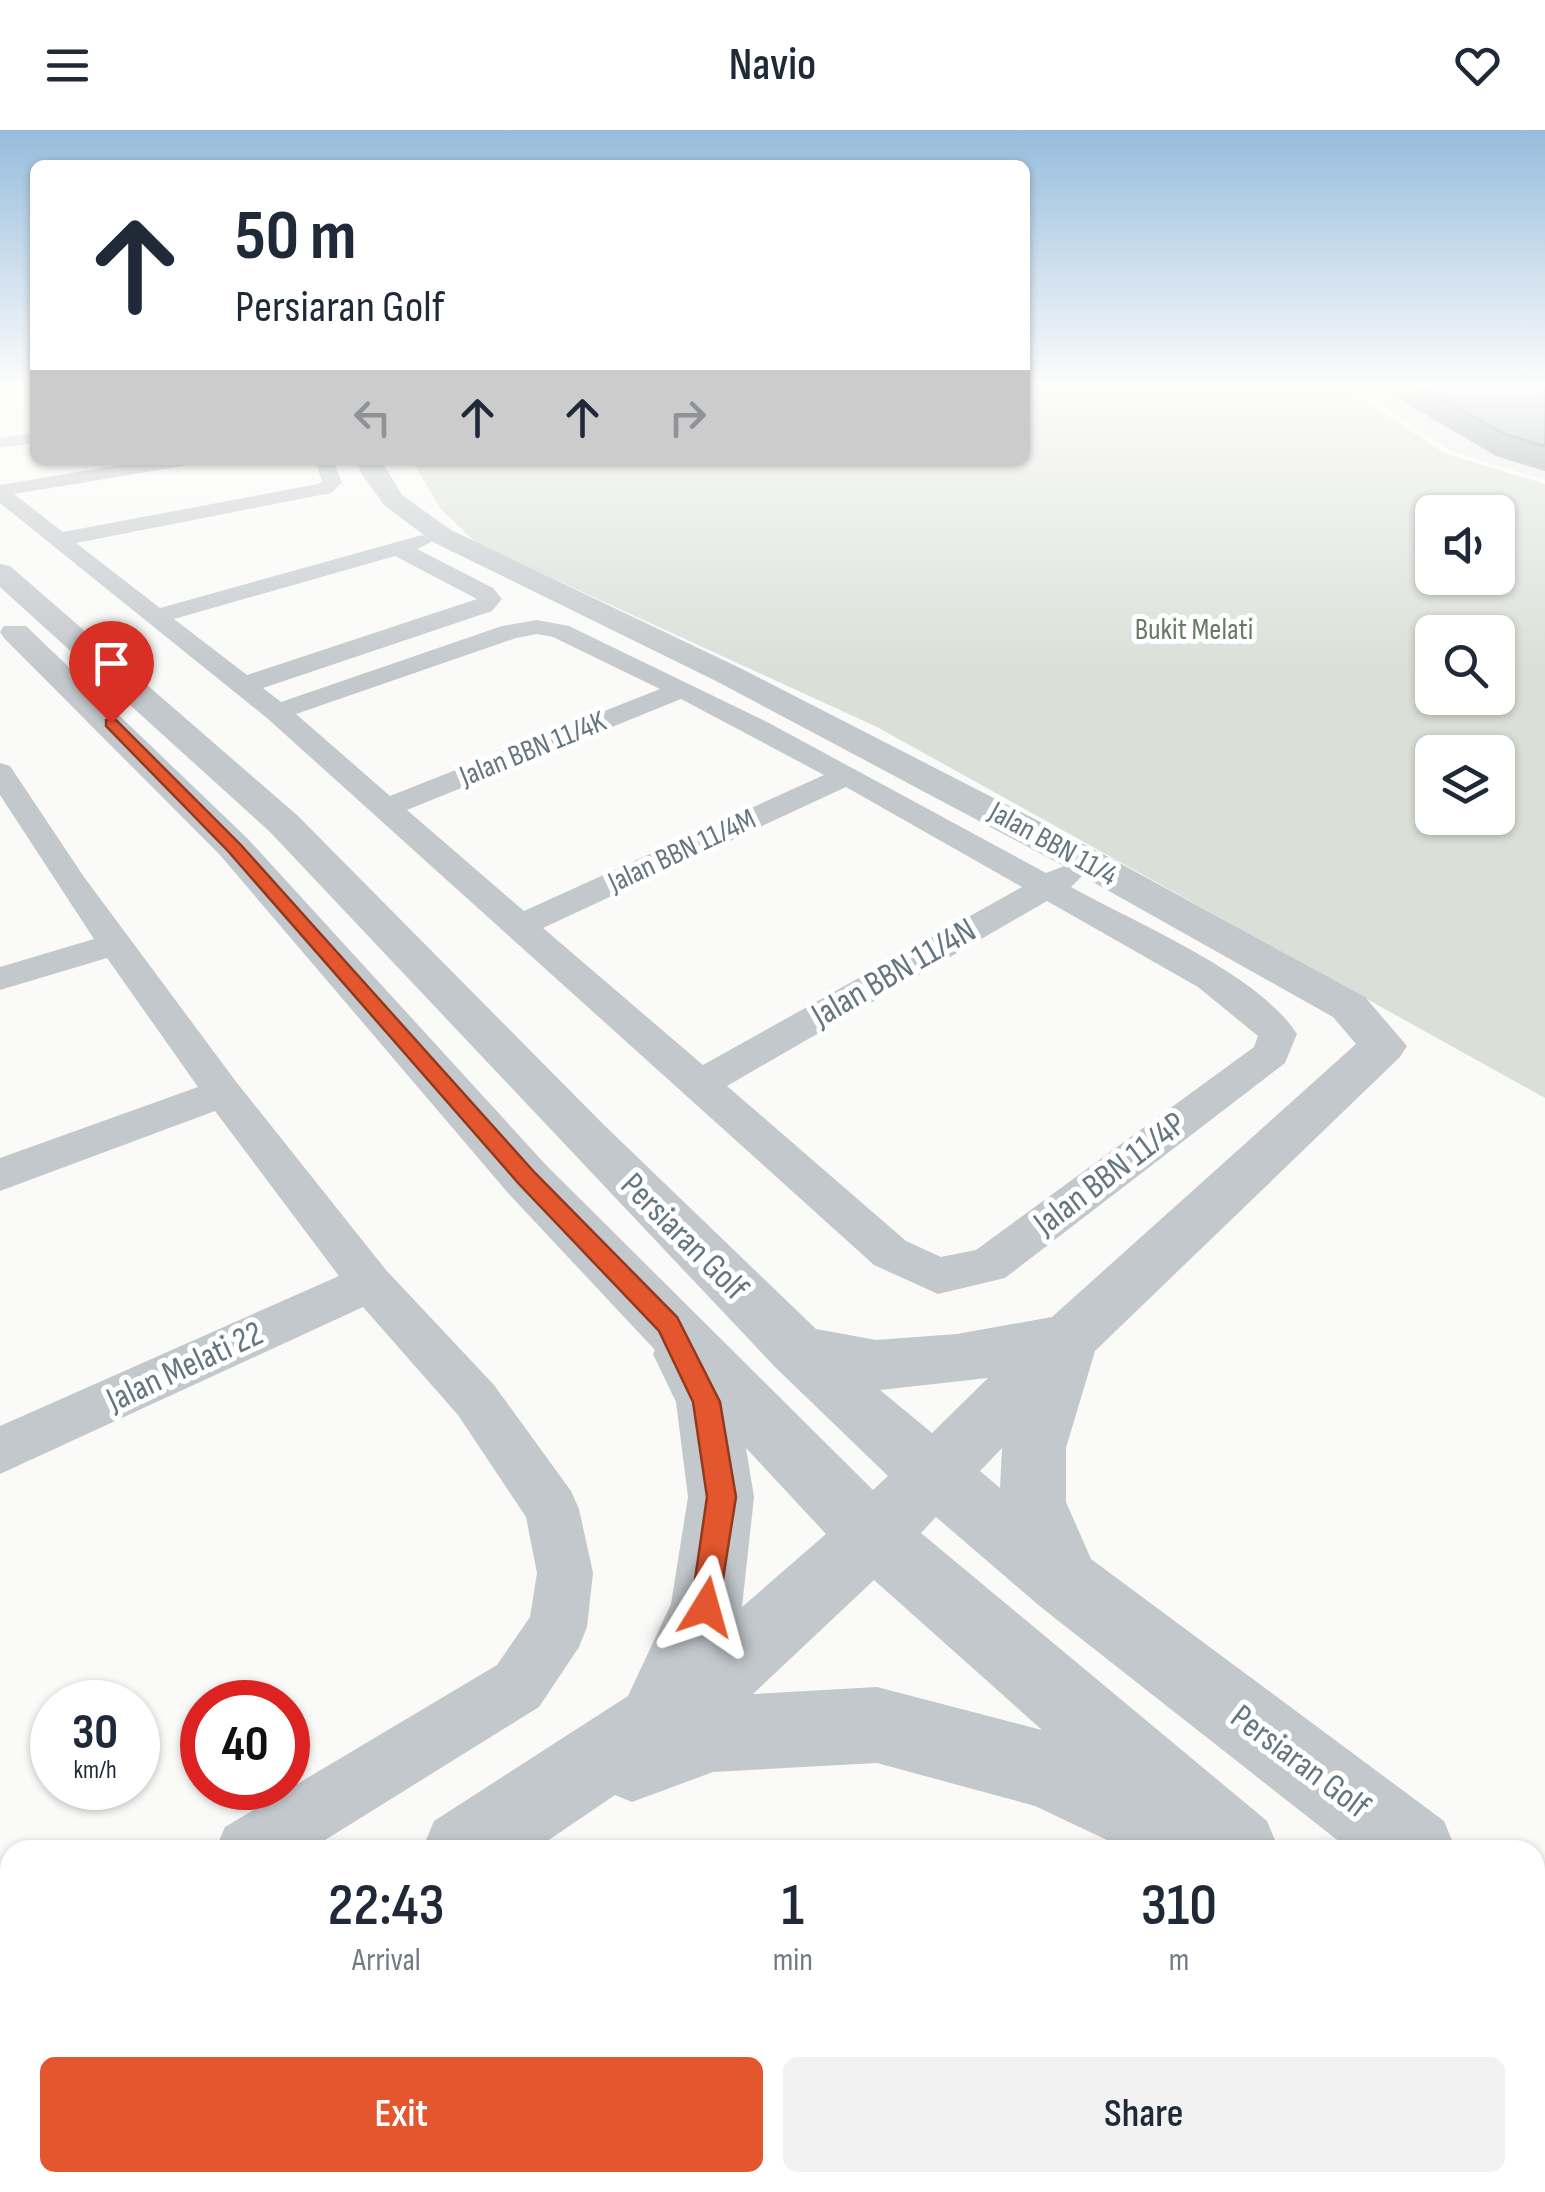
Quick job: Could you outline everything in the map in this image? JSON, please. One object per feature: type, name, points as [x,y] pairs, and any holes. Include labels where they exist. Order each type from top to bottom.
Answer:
[{"type":"street","points":[[0,492],[56,482]]},
{"type":"street","points":[[61,539],[324,489],[332,482]]},
{"type":"street","name":"Jalan BBN 11/4","points":[[379,482],[393,500],[442,536],[746,683],[1089,863],[1348,1007],[1384,1046],[1079,1330]]},
{"type":"street","points":[[0,492],[277,712],[699,1085]]},
{"type":"street","points":[[158,616],[442,536]]},
{"type":"street","points":[[244,685],[484,606],[490,599],[485,592],[397,548]]},
{"type":"street","name":"Persiaran Golf","points":[[0,572],[284,824],[873,1424],[1067,1584],[1402,1840]]},
{"type":"street","name":"Persiaran Golf","points":[[0,619],[98,710],[234,847],[527,1178],[873,1536],[1226,1840]]},
{"type":"street","points":[[277,712],[511,631],[560,631],[845,776],[1045,886]]},
{"type":"street","name":"Jalan BBN 11/4K","points":[[386,808],[681,690]]},
{"type":"street","points":[[0,772],[16,830],[114,944],[223,1093],[370,1282],[476,1400],[552,1510],[565,1573],[558,1627],[518,1686],[264,1840]]},
{"type":"street","name":"Jalan BBN 11/4M","points":[[519,926],[845,776]]},
{"type":"street","name":"Jalan BBN 11/4N","points":[[699,1085],[1089,863]]},
{"type":"street","name":"Jalan BBN 11/4P","points":[[699,1085],[890,1253],[938,1276],[989,1265],[1271,1054],[1278,1034],[1256,1009],[1045,886]]},
{"type":"street","points":[[0,979],[114,944]]},
{"type":"street","points":[[0,1175],[223,1093]]},
{"type":"street","name":"Jalan Melati 22","points":[[0,1452],[370,1282]]},
{"type":"street","points":[[654,1724],[706,1607],[721,1497],[706,1402],[668,1324]]},
{"type":"street","points":[[797,1350],[876,1364],[957,1360],[1079,1330]]},
{"type":"street","points":[[478,1840],[696,1696],[936,1476],[1079,1330]]},
{"type":"street","points":[[1067,1584],[1033,1502],[1034,1448],[1079,1330]]},
{"type":"street","points":[[550,1792],[713,1734],[878,1726],[1043,1769],[1196,1840]]},
{"type":"green space","name":"Bukit Melati","points":[[425,482],[1545,484],[1545,1098],[877,727],[476,543],[440,508]]},
{"type":"route","points":[[111,723],[234,847],[527,1178],[668,1324],[706,1402],[721,1497],[706,1607]]}]
